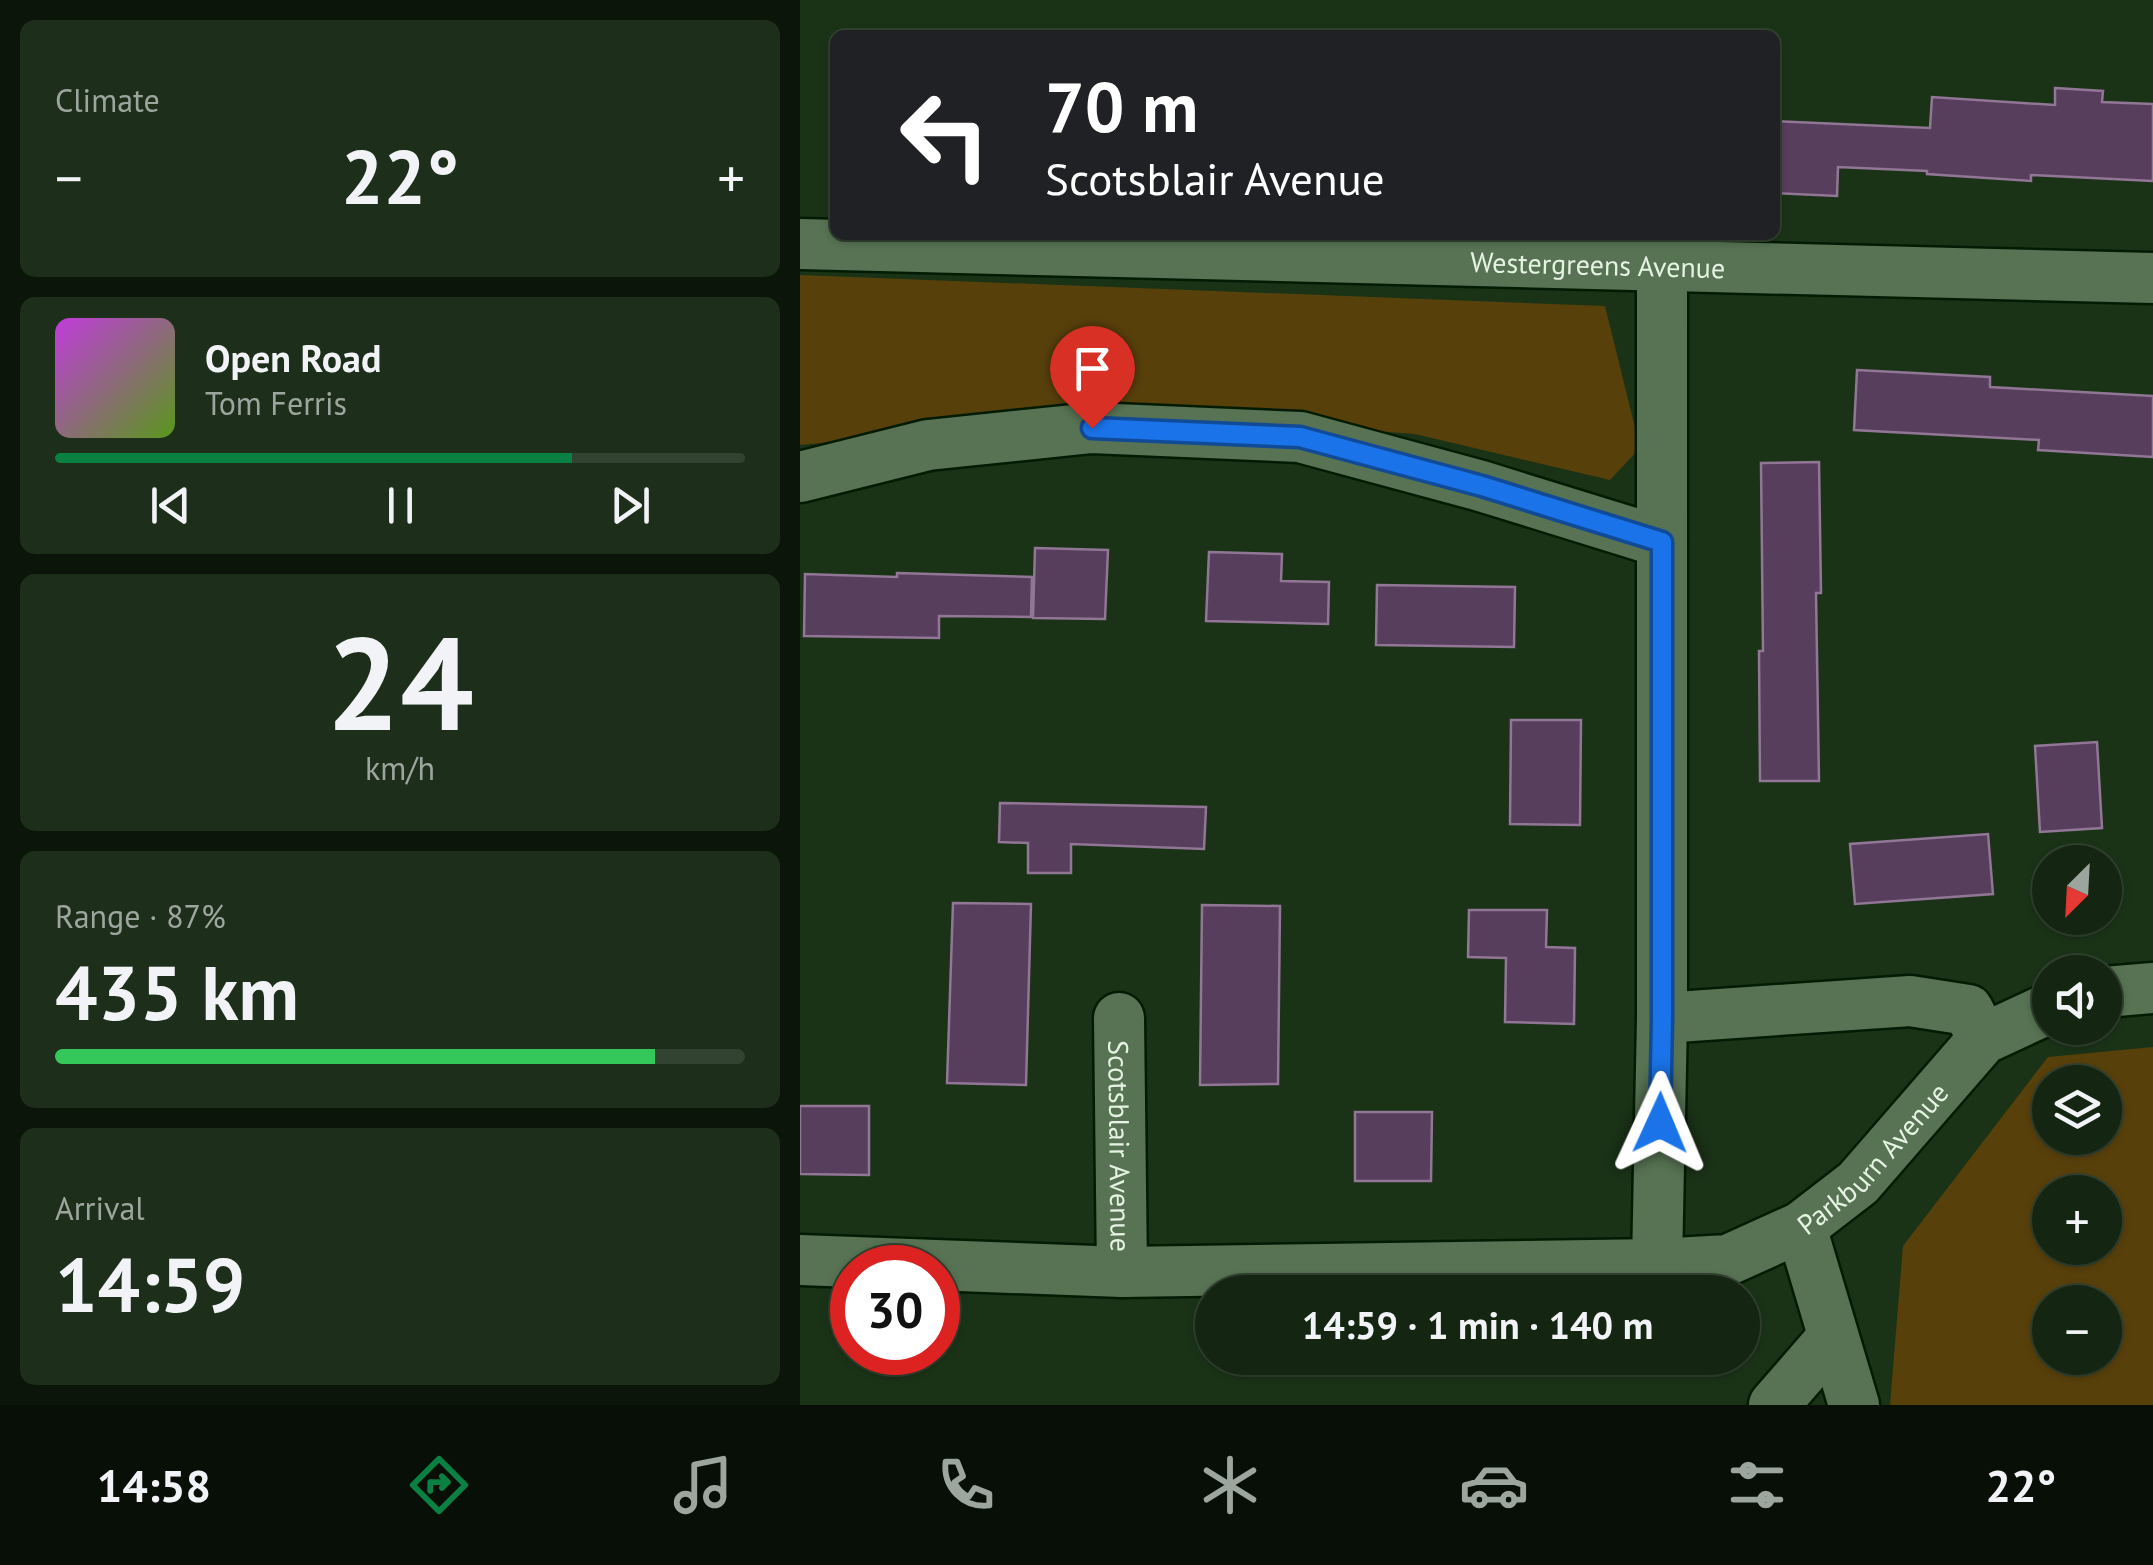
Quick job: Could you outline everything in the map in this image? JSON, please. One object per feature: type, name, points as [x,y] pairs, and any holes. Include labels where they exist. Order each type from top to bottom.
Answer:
[{"type":"street","name":"Westergreens Avenue","points":[[800,244],[2153,278]]},
{"type":"street","points":[[1657,1264],[1662,1018],[1662,265]]},
{"type":"street","points":[[800,478],[928,445],[1092,428],[1300,437],[1482,486],[1662,542]]},
{"type":"street","points":[[2122,991],[2153,988]]},
{"type":"street","points":[[1662,1018],[1910,1001],[1968,1010],[1983,1038]]},
{"type":"street","name":"Parkburn Avenue","points":[[1854,1405],[1801,1227],[1858,1183],[1983,1038],[2032,1016]]},
{"type":"street","name":"Scotsblair Avenue","points":[[1119,1018],[1122,1272]]},
{"type":"street","name":"Scotsblair Avenue","points":[[800,1260],[1122,1272],[1657,1264],[1728,1260],[1801,1227]]},
{"type":"street","points":[[1774,1405],[1833,1337]]},
{"type":"shaded area","points":[[800,275],[1605,306],[1640,448],[1610,480],[1415,434],[1133,413],[800,445]]},
{"type":"shaded area","points":[[2153,1047],[2153,1405],[1890,1405],[1903,1246],[2032,1078],[2032,1155],[2122,1155],[2122,1065],[2042,1065],[2048,1057]]},
{"type":"building","points":[[2055,88],[2103,91],[2102,102],[2153,104],[2153,181],[2031,175],[2031,181],[1838,167],[1837,196],[1780,193],[1780,121],[1930,128],[1932,97],[2055,105]]},
{"type":"building","points":[[1857,370],[1990,377],[1990,387],[2153,396],[2153,457],[2038,450],[2039,440],[1854,430]]},
{"type":"building","points":[[1819,462],[1819,781],[1760,781],[1761,463]]},
{"type":"building","points":[[1035,548],[1108,550],[1105,619],[1033,618]]},
{"type":"building","points":[[1209,552],[1282,554],[1281,581],[1329,582],[1328,624],[1206,621]]},
{"type":"building","points":[[897,573],[1032,577],[1031,617],[939,616],[939,638],[804,636],[805,574],[897,577]]},
{"type":"building","points":[[1377,585],[1515,587],[1514,647],[1376,645]]},
{"type":"building","points":[[1511,720],[1581,720],[1580,825],[1510,824]]},
{"type":"building","points":[[2097,742],[2102,828],[2040,832],[2035,746]]},
{"type":"building","points":[[1000,803],[1206,807],[1204,849],[1071,844],[1071,873],[1028,873],[1028,843],[999,842]]},
{"type":"building","points":[[1988,834],[1993,894],[1855,904],[1850,844]]},
{"type":"building","points":[[953,903],[1031,904],[1026,1085],[947,1083]]},
{"type":"building","points":[[1202,905],[1280,906],[1278,1084],[1200,1085]]},
{"type":"building","points":[[1469,910],[1547,910],[1546,947],[1575,948],[1574,1024],[1505,1022],[1506,958],[1468,957]]},
{"type":"building","points":[[800,1106],[869,1106],[869,1175],[800,1174]]},
{"type":"building","points":[[1355,1112],[1432,1112],[1431,1181],[1355,1181]]},
{"type":"route","points":[[1092,428],[1300,437],[1482,486],[1662,542],[1660,1123]]}]
